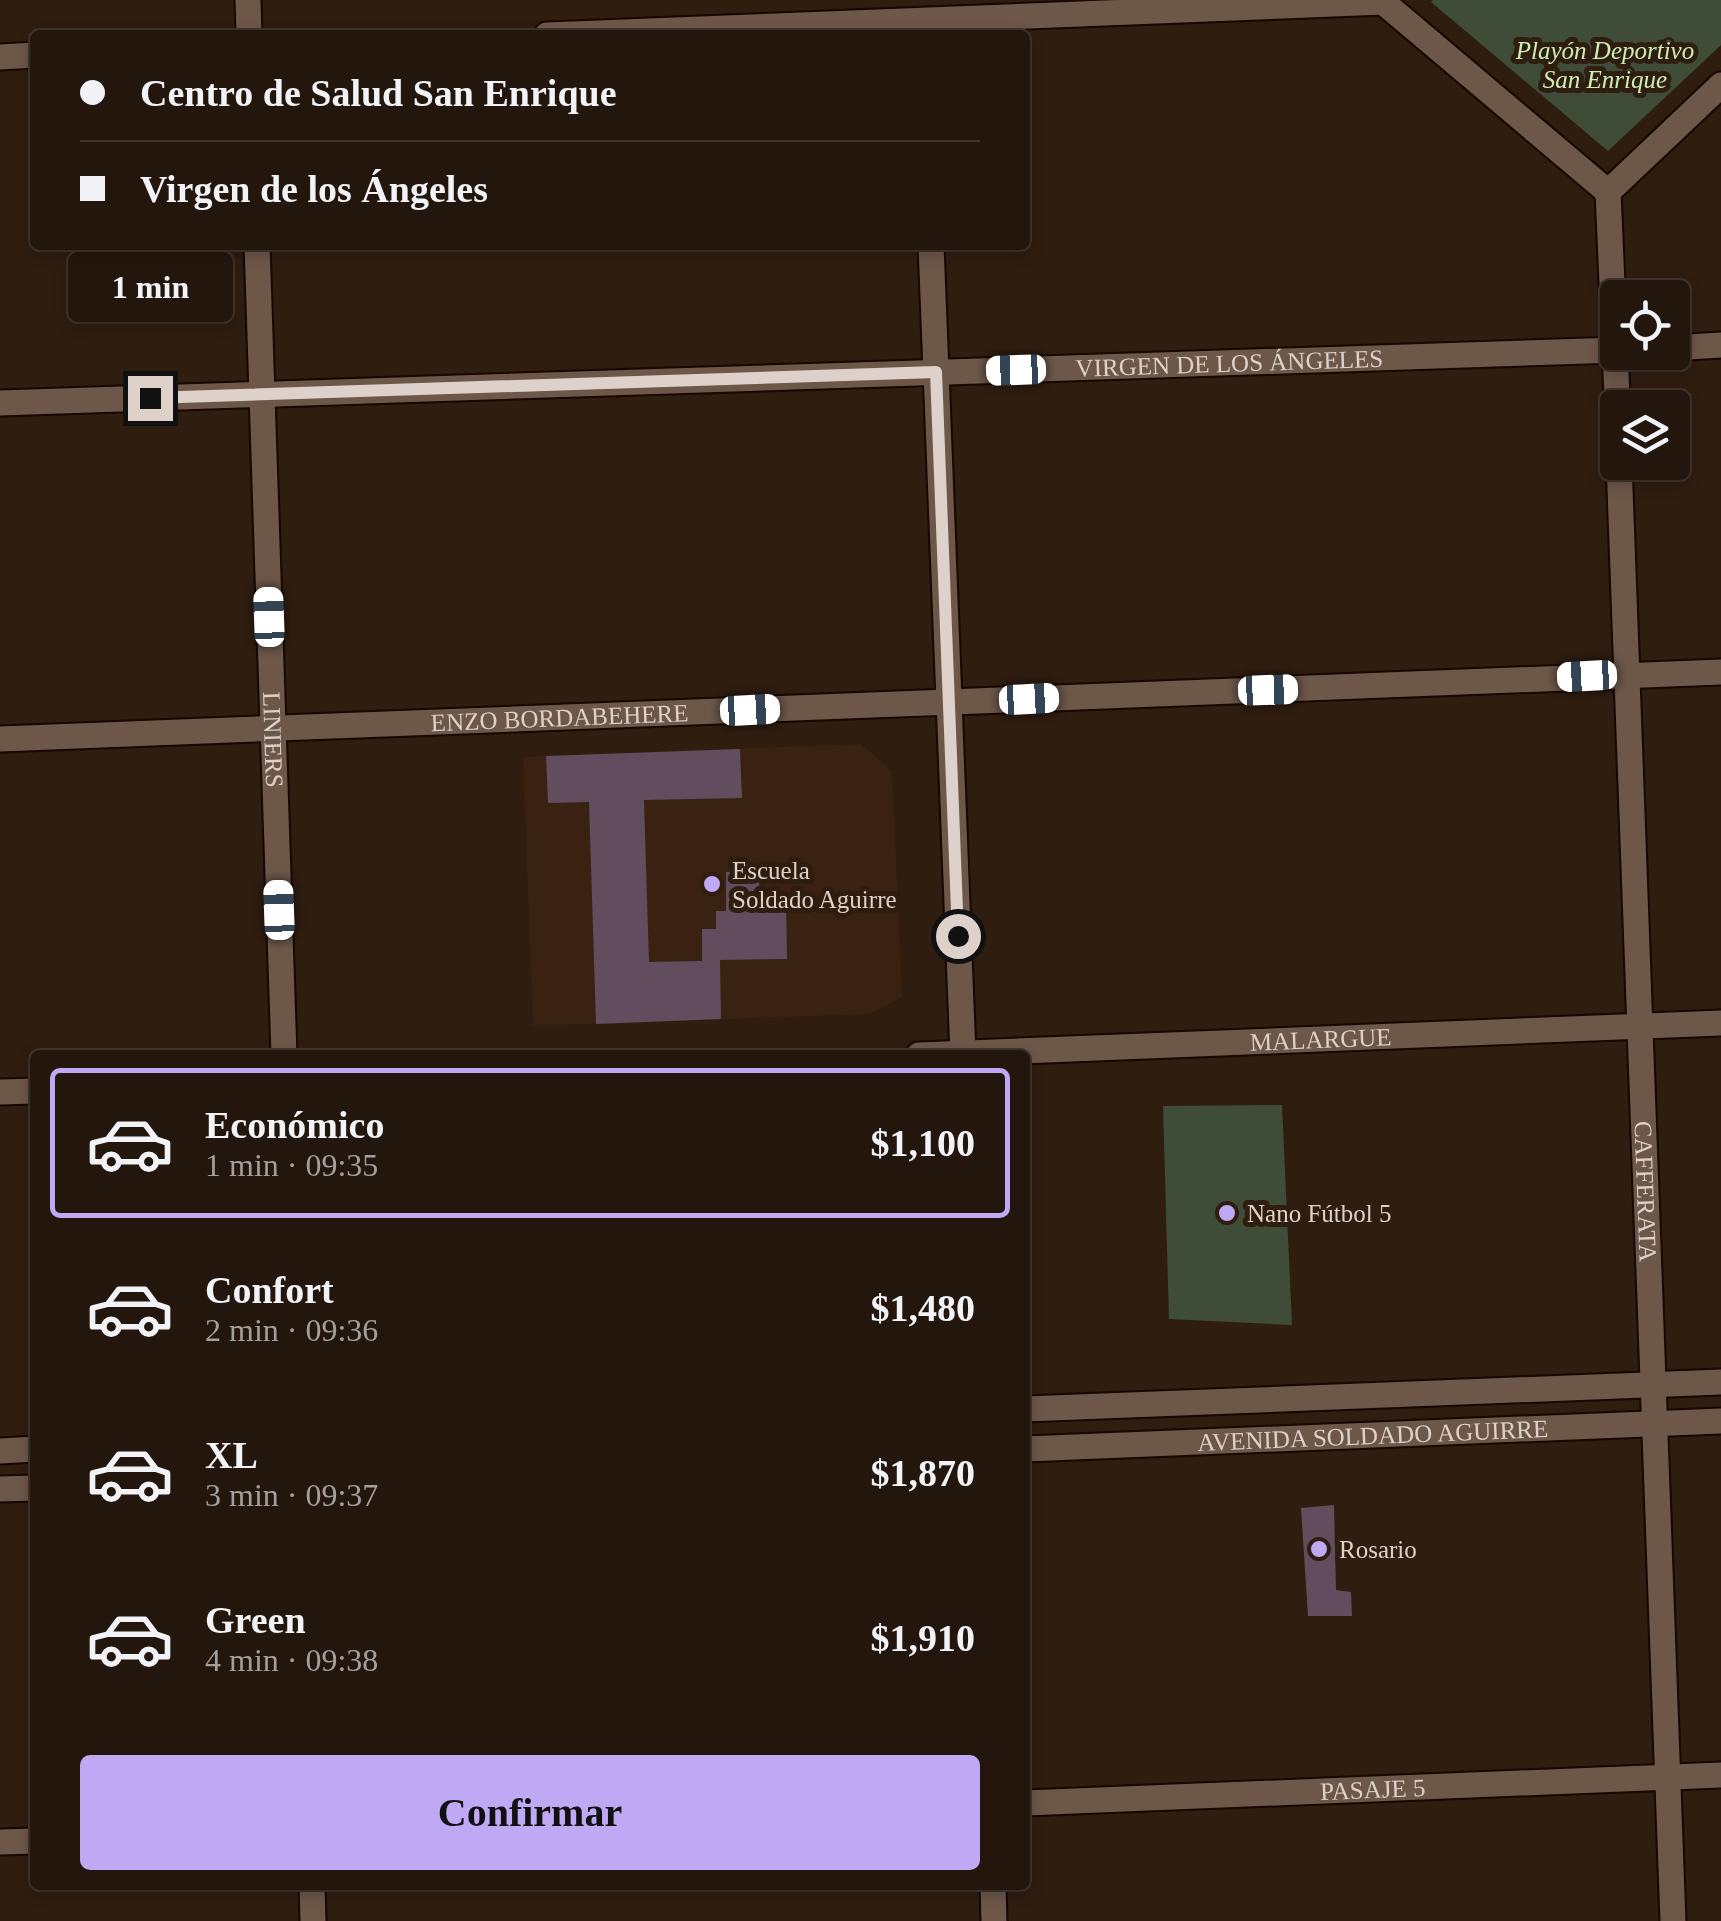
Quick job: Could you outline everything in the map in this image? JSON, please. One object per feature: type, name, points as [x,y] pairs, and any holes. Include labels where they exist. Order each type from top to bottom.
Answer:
[{"type":"street","points":[[248,0],[250,30]]},
{"type":"street","points":[[658,30],[1384,1],[1608,192],[1612,280]]},
{"type":"street","points":[[0,57],[30,55]]},
{"type":"street","points":[[1608,192],[1721,85]]},
{"type":"street","name":"LINIERS","points":[[256,250],[284,1050]]},
{"type":"street","points":[[932,250],[963,1050]]},
{"type":"street","points":[[1690,347],[1721,346]]},
{"type":"street","name":"VIRGEN DE LOS ÁNGELES","points":[[0,403],[1600,351]]},
{"type":"street","name":"CAFFERATA","points":[[1620,480],[1673,1921]]},
{"type":"street","name":"ENZO BORDABEHERE","points":[[0,739],[1721,672]]},
{"type":"street","name":"MALARGUE","points":[[1030,1051],[1721,1022]]},
{"type":"street","points":[[0,1092],[30,1091]]},
{"type":"street","name":"AVENIDA SOLDADO AGUIRRE","points":[[1030,1409],[1721,1382]]},
{"type":"street","name":"AVENIDA SOLDADO AGUIRRE","points":[[1030,1449],[1721,1421]]},
{"type":"street","points":[[0,1451],[30,1449]]},
{"type":"street","points":[[0,1489],[30,1488]]},
{"type":"street","name":"PASAJE 5","points":[[1030,1802],[1721,1775]]},
{"type":"street","points":[[0,1842],[30,1841]]},
{"type":"street","points":[[312,1890],[313,1921]]},
{"type":"street","points":[[993,1890],[994,1921]]},
{"type":"shaded area","name":"Escuela Soldado Aguirre","points":[[861,744],[892,771],[902,997],[870,1014],[533,1026],[523,757]]},
{"type":"green space","name":"Playón Deportivo San Enrique","points":[[1433,0],[1721,0],[1721,45],[1608,151]]},
{"type":"green space","name":"Nano Fútbol 5","points":[[1282,1105],[1292,1325],[1169,1319],[1163,1106]]},
{"type":"building","points":[[740,749],[742,798],[644,800],[649,962],[702,961],[702,929],[716,929],[716,911],[726,911],[726,872],[759,872],[759,899],[786,899],[787,959],[720,960],[721,1019],[596,1024],[589,802],[548,803],[546,756]]},
{"type":"building","name":"Rosario","points":[[1334,1505],[1336,1590],[1351,1592],[1352,1616],[1308,1616],[1301,1508]]},
{"type":"place","name":"Escuela Soldado Aguirre","points":[[712,884]]},
{"type":"place","name":"Nano Fútbol 5","points":[[1227,1213]]},
{"type":"place","name":"Rosario","points":[[1319,1549]]},
{"type":"route","points":[[150,398],[936,372],[958,936]]}]
